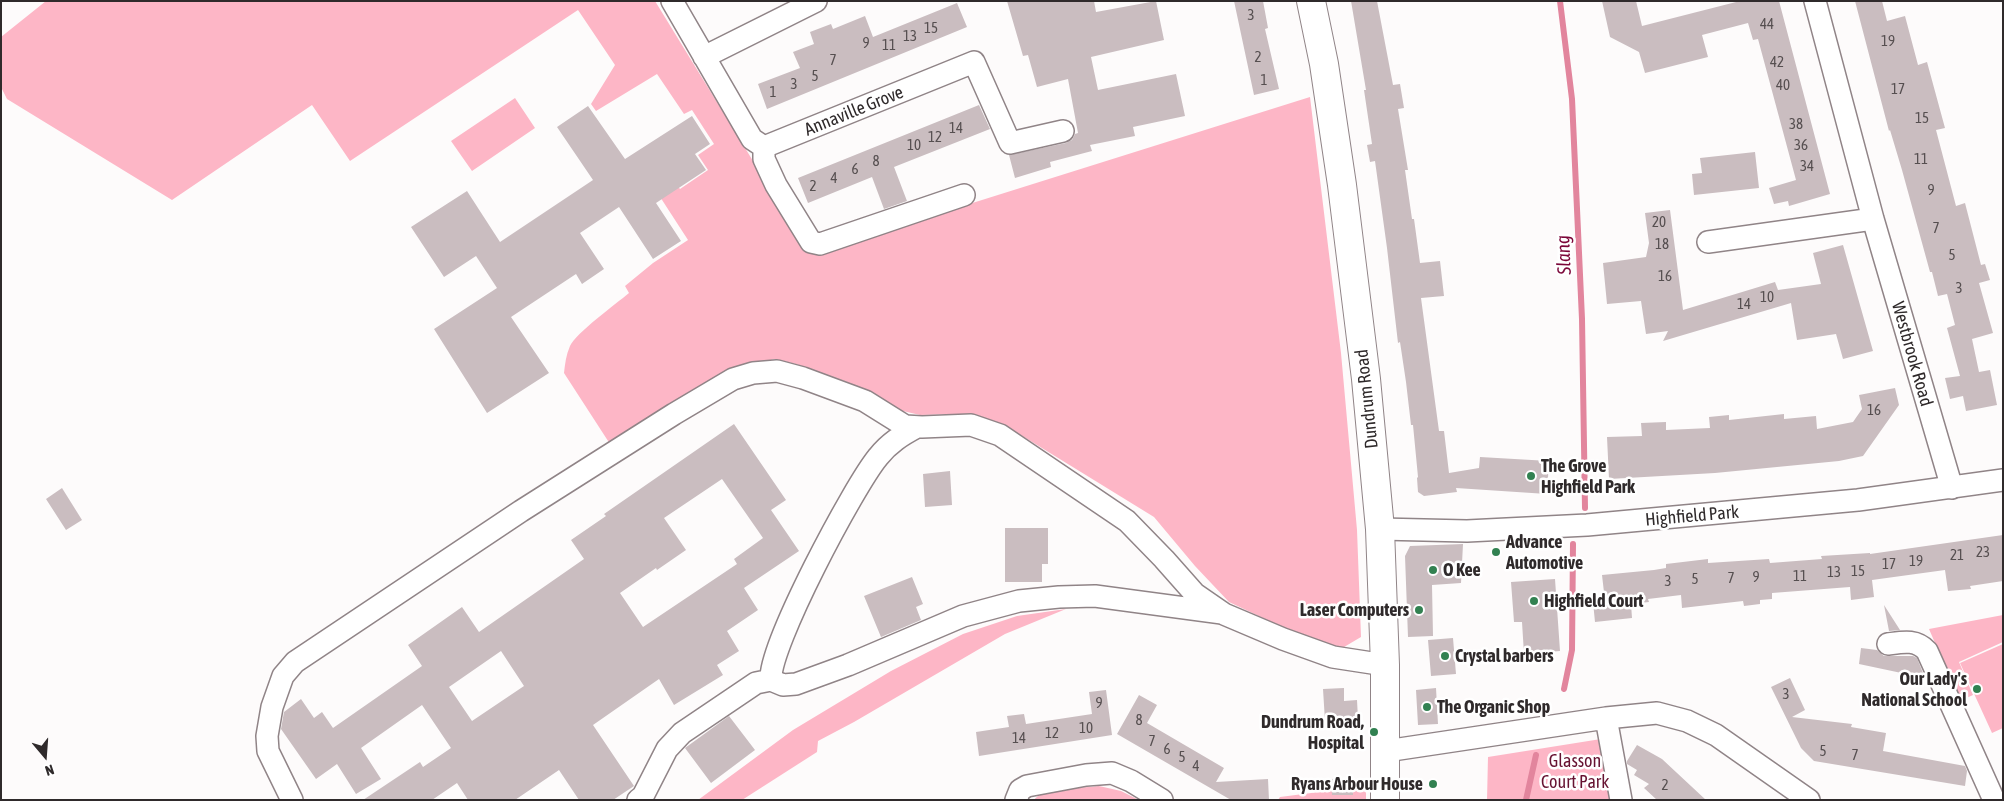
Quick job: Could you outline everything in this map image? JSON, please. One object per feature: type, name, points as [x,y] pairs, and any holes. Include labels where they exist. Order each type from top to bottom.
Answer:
[{"type":"main road","name":"Dundrum Road","points":[[1311,1],[1324,64],[1342,185],[1366,379],[1380,529],[1385,665],[1385,800]]},
{"type":"street","points":[[672,1],[752,139],[764,147],[764,159],[776,185],[811,242],[820,244],[964,195]]},
{"type":"street","points":[[704,57],[816,1]]},
{"type":"street","name":"Westbrook Road","points":[[1815,1],[1873,219],[1952,488]]},
{"type":"street","name":"Annaville Grove","points":[[764,147],[974,62],[1010,143],[1062,130]]},
{"type":"street","points":[[1708,242],[1873,219]]},
{"type":"street","points":[[292,800],[268,751],[267,736],[272,707],[282,676],[295,662],[521,511],[674,414],[733,379],[753,373],[777,371],[803,378],[865,401],[905,426],[971,425],[1000,435],[1127,521],[1164,558],[1195,594],[1224,614],[1283,639],[1334,657],[1385,665]]},
{"type":"street","points":[[771,680],[770,672],[779,644],[796,605],[863,479],[877,458],[892,441],[917,427]]},
{"type":"street","name":"Highfield Park","points":[[1380,529],[1467,531],[1562,527],[1811,505],[2003,480]]},
{"type":"street","points":[[638,800],[644,796],[667,749],[682,733],[756,683],[771,680],[782,685],[796,684],[848,665],[963,616],[1019,602],[1059,597],[1094,596],[1224,614]]},
{"type":"street","points":[[1888,644],[1912,642],[1927,651],[1934,662],[1994,800]]},
{"type":"street","points":[[1386,751],[1606,718],[1657,713],[1687,721],[1716,735],[1809,800]]},
{"type":"street","points":[[1606,718],[1621,800]]},
{"type":"street","points":[[1016,800],[1020,790],[1027,786],[1102,773],[1121,776],[1162,800]]},
{"type":"green space","points":[[46,1],[655,1],[810,254],[1310,97],[1341,353],[1357,530],[1361,637],[1339,650],[1280,626],[1229,602],[1195,566],[1154,517],[1011,429],[961,414],[920,415],[890,408],[847,382],[796,364],[775,359],[744,367],[610,444],[564,373],[570,346],[580,334],[629,293],[625,286],[653,263],[688,240],[653,186],[669,175],[680,189],[708,170],[698,155],[714,144],[692,110],[684,114],[657,74],[596,111],[591,104],[615,65],[578,10],[350,161],[312,105],[172,200],[7,99],[1,87],[1,37]]},
{"type":"green space","points":[[515,98],[535,128],[472,171],[451,141]]},
{"type":"green space","points":[[1066,609],[1005,634],[818,741],[817,752],[742,800],[698,800],[793,730],[891,671],[963,634],[1017,616]]},
{"type":"green space","points":[[2003,615],[2003,642],[1959,662],[1973,695],[1960,701],[1929,629]]},
{"type":"green space","points":[[2003,644],[2003,728],[1992,733],[1960,663]]},
{"type":"green space","name":"Glasson Court Park","points":[[1601,739],[1612,800],[1487,800],[1488,757]]},
{"type":"green space","points":[[1099,786],[1121,791],[1139,800],[1034,800],[1038,796],[1054,791]]},
{"type":"green space","points":[[1366,786],[1366,800],[1278,800],[1280,797]]},
{"type":"building","points":[[1007,1],[1094,1],[1096,12],[1156,1],[1164,40],[1091,57],[1098,90],[1176,74],[1185,116],[1133,127],[1135,136],[1090,145],[1092,151],[1050,162],[1051,167],[1015,178],[1009,155],[1066,143],[1072,140],[1075,134],[1078,133],[1068,79],[1037,87],[1028,55],[1023,56]]},
{"type":"building","points":[[1234,1],[1263,1],[1268,28],[1265,29],[1279,89],[1254,95]]},
{"type":"building","points":[[1351,1],[1377,1],[1393,85],[1400,84],[1404,108],[1398,109],[1408,170],[1405,170],[1412,219],[1414,219],[1420,263],[1440,261],[1444,296],[1421,298],[1439,431],[1444,431],[1449,473],[1479,468],[1480,457],[1549,461],[1547,494],[1456,488],[1457,492],[1424,496],[1418,492],[1413,425],[1411,425],[1400,342],[1398,343],[1375,161],[1370,162],[1367,145],[1372,144],[1364,90],[1366,90]]},
{"type":"building","points":[[1602,1],[1636,1],[1642,26],[1740,1],[1779,1],[1830,194],[1789,206],[1788,201],[1774,204],[1769,188],[1796,180],[1758,39],[1753,40],[1748,23],[1702,35],[1708,57],[1645,73],[1639,52],[1610,37]]},
{"type":"building","points":[[1855,1],[1882,1],[1887,21],[1905,16],[1918,65],[1927,62],[1945,128],[1936,130],[1956,206],[1965,203],[1981,265],[1985,264],[1990,280],[1979,283],[1993,333],[1972,339],[1979,372],[1990,370],[1997,405],[1966,411],[1963,396],[1950,399],[1945,378],[1960,376],[1947,328],[1955,325],[1947,294],[1938,296],[1932,272],[1930,272],[1902,170],[1889,131]]},
{"type":"building","points":[[957,3],[967,27],[767,109],[758,84],[800,68],[793,52],[814,44],[810,32],[831,24],[833,29],[865,16],[873,37]]},
{"type":"building","points":[[979,105],[990,129],[894,167],[907,201],[884,209],[872,177],[808,203],[798,178]]},
{"type":"building","points":[[588,106],[625,159],[692,116],[710,144],[695,154],[706,170],[656,203],[681,241],[653,259],[619,207],[580,233],[604,269],[582,284],[576,274],[511,317],[549,373],[487,413],[434,329],[497,288],[476,256],[444,277],[411,227],[467,191],[500,242],[593,180],[557,127]]},
{"type":"building","points":[[1755,152],[1759,188],[1694,195],[1692,174],[1702,173],[1700,158]]},
{"type":"building","points":[[1670,210],[1683,310],[1775,282],[1778,290],[1821,284],[1813,253],[1843,245],[1873,351],[1843,359],[1836,334],[1797,340],[1791,303],[1663,341],[1668,331],[1646,334],[1641,301],[1607,304],[1603,263],[1646,257],[1649,243],[1645,213]]},
{"type":"building","points":[[1895,388],[1899,405],[1863,456],[1839,461],[1715,473],[1609,479],[1607,437],[1642,436],[1641,423],[1666,422],[1666,430],[1710,428],[1709,417],[1729,415],[1729,420],[1784,414],[1784,419],[1816,416],[1817,429],[1853,422],[1862,409],[1859,395]]},
{"type":"building","points":[[734,424],[786,500],[771,510],[799,551],[744,588],[758,610],[727,631],[739,651],[717,665],[723,675],[674,705],[659,679],[593,725],[634,786],[613,800],[579,800],[559,770],[515,800],[468,800],[457,783],[432,800],[363,800],[420,762],[423,767],[451,748],[422,705],[361,748],[381,779],[356,794],[337,764],[316,779],[281,729],[284,712],[301,699],[314,718],[322,712],[333,728],[422,666],[408,645],[462,607],[479,632],[584,559],[571,540],[606,516],[604,514]],"holes":[[[722,479],[763,538],[734,559],[737,564],[643,627],[620,593],[686,550],[664,518]],[[501,651],[524,686],[472,721],[449,687]]]},
{"type":"building","points":[[950,471],[952,505],[925,507],[923,474]]},
{"type":"building","points":[[62,488],[82,520],[66,530],[46,499]]},
{"type":"building","points":[[1005,528],[1048,528],[1048,564],[1042,564],[1042,582],[1005,582]]},
{"type":"building","points":[[2003,535],[2003,581],[1970,586],[1971,589],[1948,591],[1945,570],[1872,580],[1874,597],[1851,600],[1850,587],[1772,593],[1772,599],[1760,600],[1760,604],[1744,606],[1743,601],[1682,608],[1681,595],[1648,599],[1649,602],[1631,604],[1632,618],[1595,622],[1593,602],[1605,601],[1602,575],[1654,570],[1666,568],[1666,564],[1708,559],[1708,563],[1769,559],[1770,563],[1822,559],[1821,556],[1870,554]]},
{"type":"building","name":"O Kee","points":[[1463,544],[1461,583],[1432,585],[1433,636],[1408,637],[1405,556],[1410,546]]},
{"type":"building","points":[[912,577],[923,604],[916,607],[921,620],[881,637],[864,596]]},
{"type":"building","name":"Highfield Court","points":[[1555,579],[1560,651],[1524,654],[1522,622],[1514,622],[1511,582]]},
{"type":"building","points":[[1884,605],[1900,630],[1889,631]]},
{"type":"building","points":[[1453,638],[1456,674],[1431,676],[1428,640]]},
{"type":"building","points":[[1861,648],[1877,650],[1884,656],[1913,656],[1917,658],[1925,678],[1859,664]]},
{"type":"building","points":[[1790,678],[1805,710],[1792,717],[1852,724],[1851,727],[1886,733],[1883,751],[1965,766],[1967,771],[1965,786],[1814,761],[1801,748],[1771,687]]},
{"type":"building","points":[[1344,688],[1344,701],[1357,700],[1358,719],[1325,721],[1323,689]]},
{"type":"building","name":"The Organic Shop","points":[[1436,688],[1438,724],[1418,725],[1416,690]]},
{"type":"building","points":[[1106,690],[1112,735],[979,756],[976,732],[1009,727],[1007,716],[1024,714],[1026,724],[1092,714],[1089,692]]},
{"type":"building","points":[[1139,695],[1157,705],[1147,723],[1224,768],[1216,782],[1268,779],[1269,800],[1231,800],[1117,734]]},
{"type":"building","points":[[729,716],[755,750],[711,783],[685,748]]},
{"type":"building","points":[[1637,745],[1662,759],[1706,800],[1657,800],[1644,788],[1649,784],[1634,775],[1637,770],[1627,764]]},
{"type":"building","points":[[1353,778],[1353,795],[1332,795],[1331,779]]},
{"type":"waterway","name":"Slang","points":[[1560,1],[1572,99],[1582,319],[1585,508]]},
{"type":"waterway","name":"Slang","points":[[1564,689],[1572,650],[1573,544]]},
{"type":"waterway","name":"Slang","points":[[1526,800],[1536,755]]},
{"type":"place","name":"The Grove Highfield Park","points":[[1531,476]]},
{"type":"place","name":"Advance Automotive","points":[[1496,552]]},
{"type":"place","name":"O Kee","points":[[1433,570]]},
{"type":"place","name":"Highfield Court","points":[[1534,601]]},
{"type":"place","name":"Laser Computers","points":[[1419,610]]},
{"type":"place","name":"Crystal barbers","points":[[1445,656]]},
{"type":"place","name":"Our Lady's National School","points":[[1977,689]]},
{"type":"place","name":"The Organic Shop","points":[[1427,707]]},
{"type":"place","name":"Dundrum Road, Hospital","points":[[1374,732]]},
{"type":"place","name":"Ryans Arbour House","points":[[1433,784]]}]
